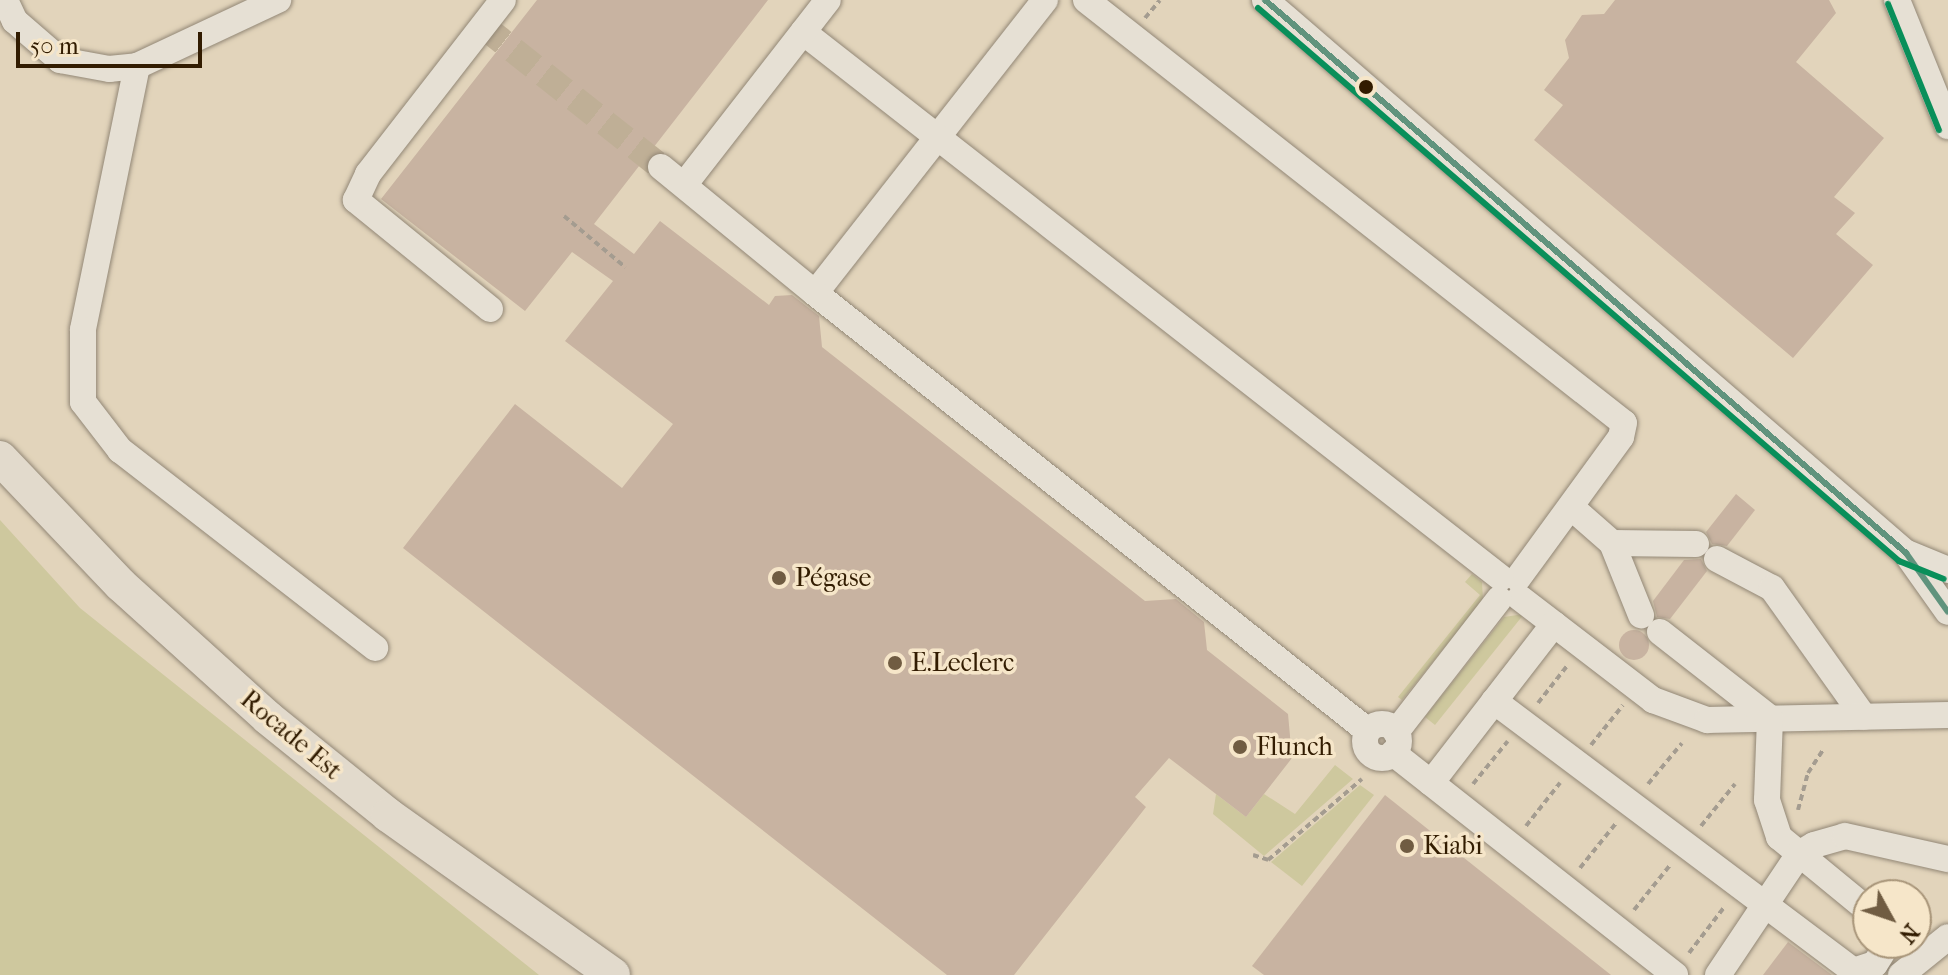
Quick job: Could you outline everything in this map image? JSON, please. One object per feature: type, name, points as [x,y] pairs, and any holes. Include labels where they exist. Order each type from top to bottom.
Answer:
[{"type":"main road","name":"Rocade Est","points":[[0,458],[121,585],[268,718],[388,815],[613,975]]},
{"type":"street","points":[[5,0],[15,21],[60,60],[85,69],[137,66],[278,0]]},
{"type":"street","points":[[490,309],[356,200],[368,174],[503,0]]},
{"type":"street","points":[[684,185],[828,0]]},
{"type":"street","points":[[815,293],[1045,0]]},
{"type":"street","points":[[1086,0],[1624,423],[1621,437],[1571,507],[1394,743]]},
{"type":"street","points":[[1265,0],[1906,553],[1948,612]]},
{"type":"street","points":[[1897,0],[1948,126]]},
{"type":"street","points":[[803,32],[1554,624],[1668,708],[1707,720],[1948,715]]},
{"type":"street","points":[[137,66],[83,330],[83,402],[120,450],[375,648]]},
{"type":"street","points":[[661,167],[815,293],[1368,731],[1383,725],[1394,743],[1431,783],[1675,975]]},
{"type":"street","points":[[1571,507],[1612,543],[1651,623],[1770,718]]},
{"type":"street","points":[[1612,543],[1707,551],[1772,588],[1864,717]]},
{"type":"street","points":[[1906,553],[1948,570]]},
{"type":"street","points":[[1431,783],[1554,624]]},
{"type":"street","points":[[1494,701],[1763,909],[1853,971],[1875,964],[1878,959]]},
{"type":"street","points":[[1770,718],[1767,800],[1779,837],[1852,897]]},
{"type":"street","points":[[1718,975],[1799,854],[1845,836],[1948,859]]},
{"type":"street","points":[[1901,975],[1948,937]]},
{"type":"path","points":[[564,216],[625,267]]},
{"type":"path","points":[[1253,855],[1268,860],[1362,779]]},
{"type":"shaded area","points":[[0,520],[80,608],[539,975],[0,975]]},
{"type":"shaded area","points":[[1472,574],[1482,582],[1483,600],[1402,700],[1398,697],[1480,595],[1465,582]]},
{"type":"shaded area","points":[[1524,614],[1435,725],[1425,717],[1504,617]]},
{"type":"shaded area","points":[[1335,765],[1353,779],[1264,856],[1213,814],[1216,794],[1246,817],[1264,794],[1295,814]]},
{"type":"shaded area","points":[[1360,785],[1374,795],[1302,886],[1271,862]]},
{"type":"building","name":"Pégase","points":[[537,0],[768,0],[594,224],[634,254],[660,221],[769,305],[775,296],[792,295],[819,316],[822,347],[1145,601],[1176,599],[1204,622],[1207,650],[1288,714],[1292,758],[1246,817],[1169,758],[1135,797],[1146,807],[1014,975],[947,975],[403,548],[515,404],[622,488],[673,424],[565,341],[613,281],[572,252],[525,311],[381,199]]},
{"type":"building","points":[[1615,0],[1829,0],[1836,13],[1796,62],[1884,138],[1834,197],[1855,213],[1836,234],[1873,265],[1793,358],[1534,140],[1563,105],[1544,90],[1569,58],[1565,40],[1582,15],[1604,14]]},
{"type":"building","points":[[1736,494],[1755,510],[1727,546],[1712,544],[1706,532]]},
{"type":"building","points":[[1701,559],[1707,571],[1670,619],[1657,617],[1653,601],[1684,560]]},
{"type":"building","points":[[1634,630],[1640,631],[1648,639],[1648,651],[1640,659],[1634,660],[1628,659],[1620,651],[1619,645],[1620,639],[1628,631]]},
{"type":"building","points":[[1385,795],[1611,975],[1264,975],[1252,966]]},
{"type":"building","points":[[1788,942],[1832,975],[1763,975]]},
{"type":"tunnel","points":[[483,26],[661,167]]},
{"type":"transit line","points":[[1265,0],[1906,553],[1948,612]]},
{"type":"transit line","points":[[1888,4],[1939,130]]},
{"type":"transit line","points":[[1258,8],[1899,561],[1944,579]]},
{"type":"place","name":"Pégase","points":[[779,578]]},
{"type":"place","name":"E.Leclerc","points":[[895,663]]},
{"type":"place","name":"Flunch","points":[[1240,747]]},
{"type":"place","name":"Kiabi","points":[[1407,846]]}]
